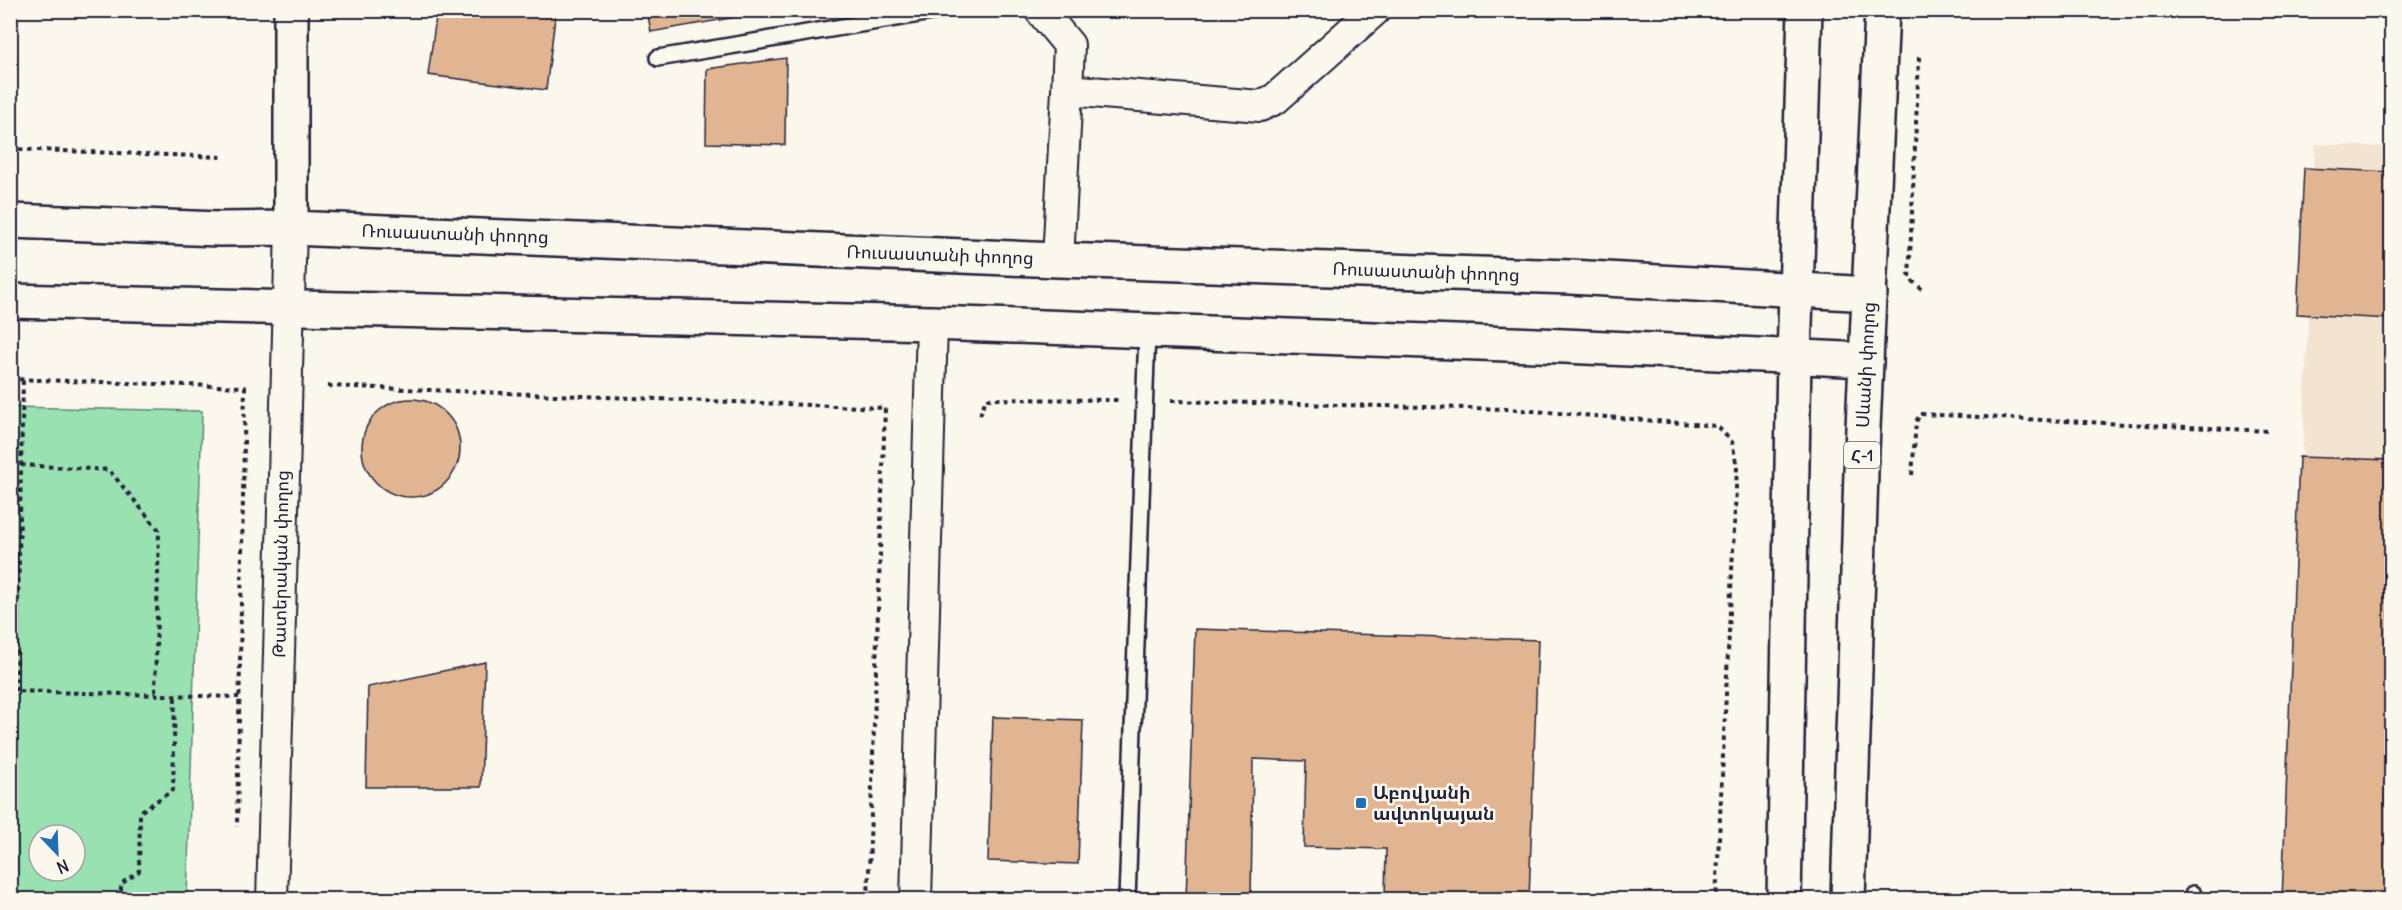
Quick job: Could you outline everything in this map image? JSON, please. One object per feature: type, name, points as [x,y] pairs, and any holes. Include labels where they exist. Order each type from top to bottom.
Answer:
[{"type":"main road","points":[[291,10],[291,228]]},
{"type":"main road","points":[[1784,900],[1794,357],[1798,290],[1805,10]]},
{"type":"main road","name":"Սևանի փողոց","points":[[1848,900],[1866,360],[1882,10]]},
{"type":"main road","name":"Ռուսաստանի փողոց","points":[[10,221],[219,229],[291,228],[1058,260],[1571,277],[1870,294]]},
{"type":"main road","points":[[10,301],[932,323],[1554,345],[1866,360]]},
{"type":"street","points":[[1040,10],[1069,45],[1058,260]]},
{"type":"street","points":[[1067,90],[1260,106],[1275,99],[1376,10]]},
{"type":"street","name":"Թատերական փողոց","points":[[272,900],[291,228]]},
{"type":"street","points":[[916,900],[932,323]]},
{"type":"lane","points":[[658,58],[944,10]]},
{"type":"lane","points":[[1127,900],[1147,331]]},
{"type":"path","points":[[1919,57],[1909,278],[1924,291]]},
{"type":"path","points":[[10,148],[223,157]]},
{"type":"path","points":[[10,379],[244,387],[237,828]]},
{"type":"path","points":[[16,692],[23,380]]},
{"type":"path","points":[[328,386],[885,408],[868,900]]},
{"type":"path","points":[[980,415],[986,399],[1143,400],[1509,409],[1717,426],[1732,442],[1737,466],[1716,900]]},
{"type":"path","points":[[1912,475],[1916,422],[1920,414],[2270,431]]},
{"type":"path","points":[[21,465],[109,470],[159,530],[155,695]]},
{"type":"path","points":[[10,691],[239,697]]},
{"type":"path","points":[[121,900],[121,884],[139,871],[140,812],[172,790],[175,695]]},
{"type":"shaded area","points":[[2315,144],[2391,147],[2391,899],[2285,900]]},
{"type":"green space","points":[[11,407],[202,411],[187,899],[11,899]]},
{"type":"building","points":[[437,10],[556,10],[546,90],[428,75]]},
{"type":"building","points":[[647,10],[777,10],[651,32]]},
{"type":"building","points":[[786,58],[785,145],[706,143],[707,69]]},
{"type":"building","points":[[2304,168],[2392,172],[2392,319],[2297,314]]},
{"type":"building","points":[[411,399],[430,403],[446,413],[456,429],[460,448],[456,467],[446,483],[430,493],[411,497],[392,493],[376,483],[366,467],[362,448],[366,429],[376,413],[392,403]]},
{"type":"building","points":[[2299,457],[2392,460],[2392,900],[2282,900]]},
{"type":"building","points":[[1195,629],[1538,640],[1529,900],[1385,900],[1386,849],[1304,847],[1306,761],[1253,759],[1251,899],[1299,900],[1186,900]]},
{"type":"building","points":[[485,662],[481,787],[366,787],[368,687]]},
{"type":"building","points":[[993,717],[1083,720],[1078,864],[988,861]]},
{"type":"place","name":"Աբովյանի ավտոկայան","points":[[1361,803]]}]
